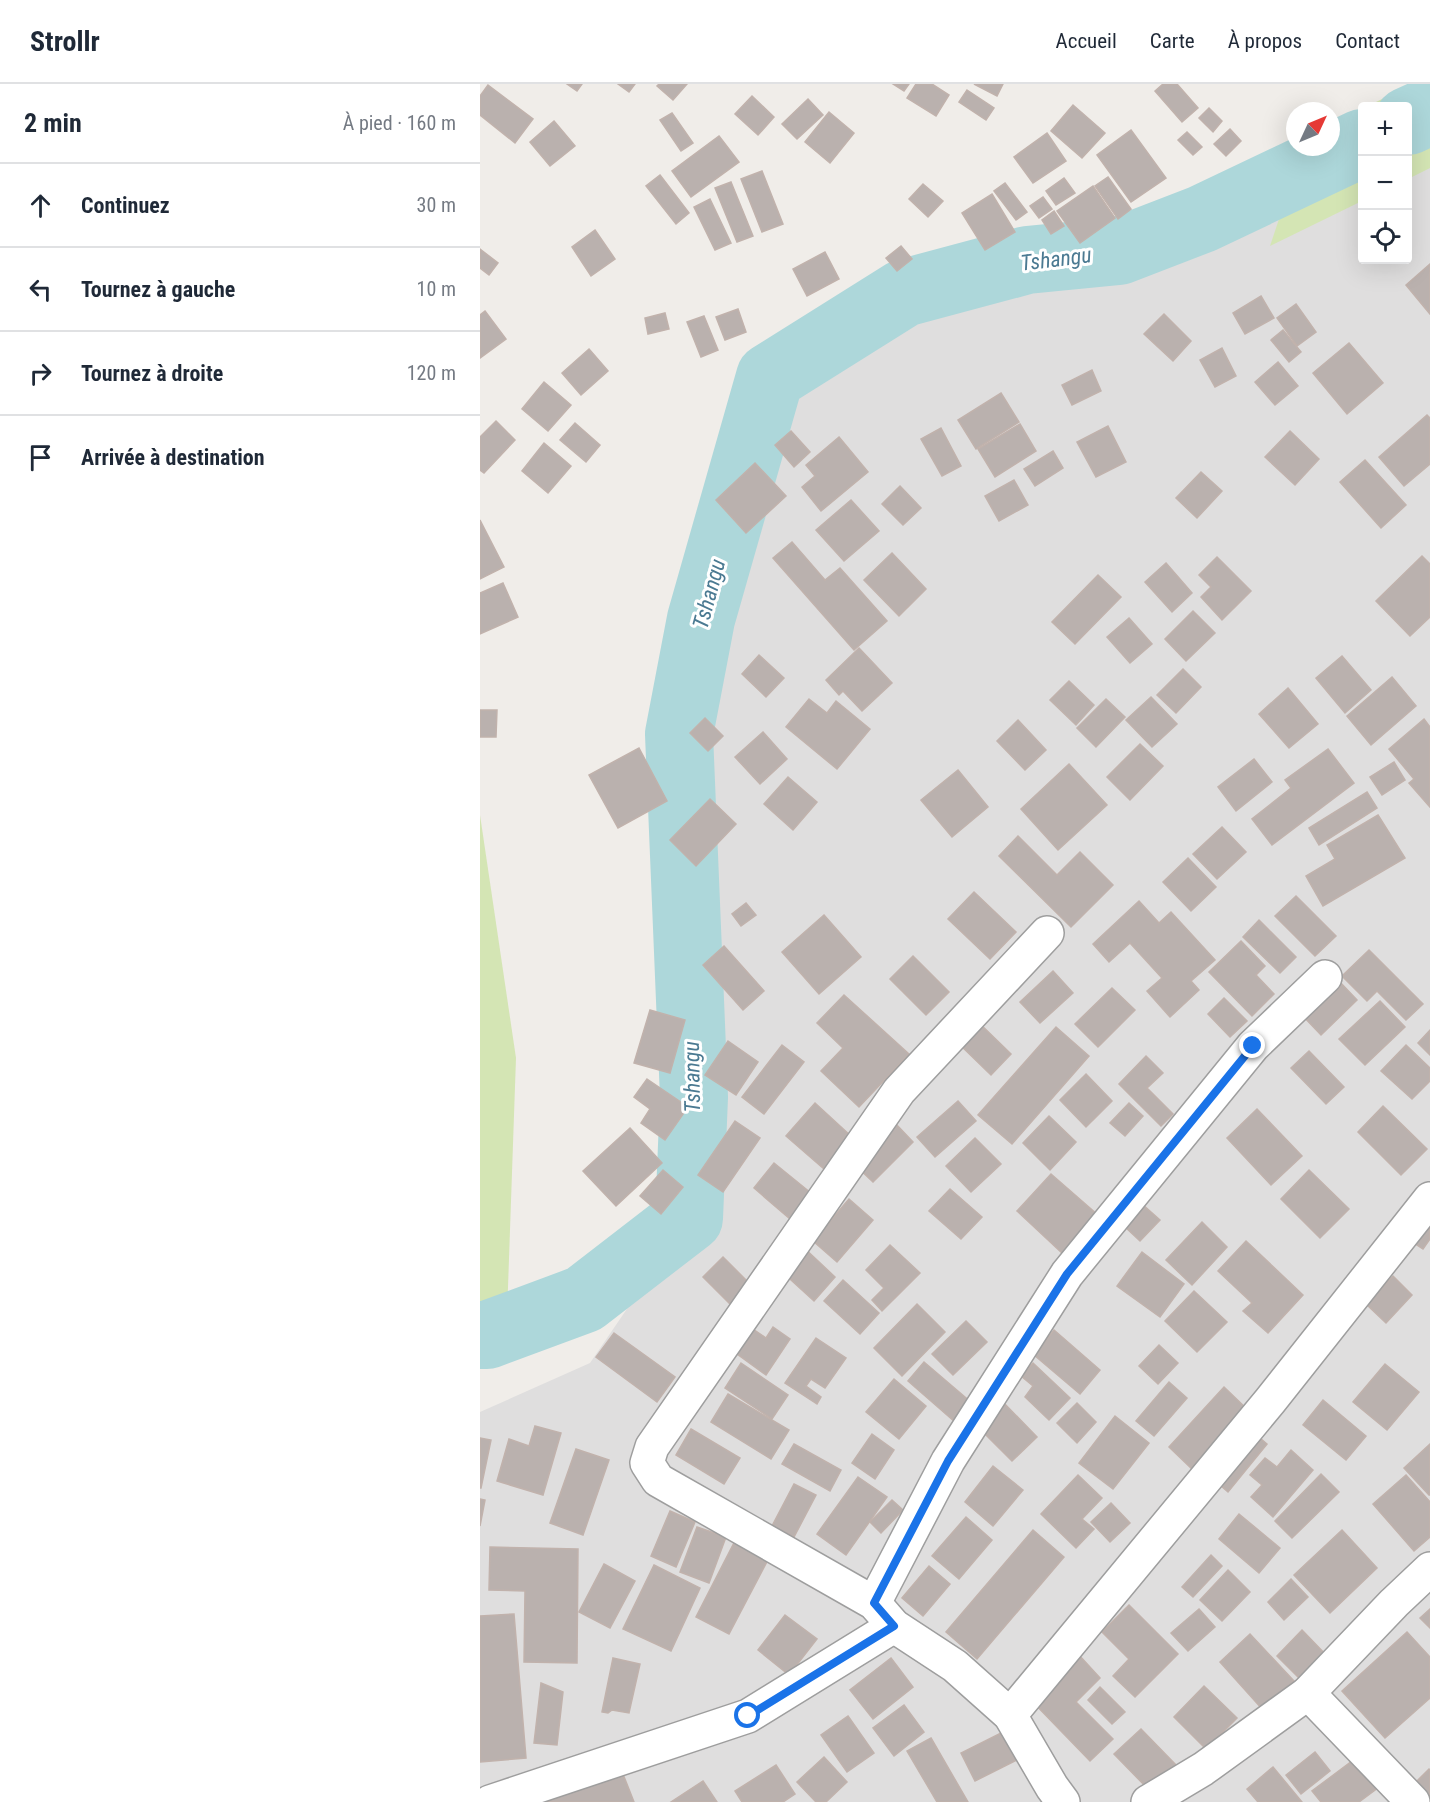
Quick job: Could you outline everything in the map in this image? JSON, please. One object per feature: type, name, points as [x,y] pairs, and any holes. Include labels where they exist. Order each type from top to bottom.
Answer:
[{"type":"street","points":[[1047,933],[898,1091],[652,1447],[647,1463],[658,1480],[884,1614],[955,1666],[1010,1715],[1063,1802]]},
{"type":"street","points":[[490,1802],[748,1716],[884,1614],[948,1461],[1067,1274],[1253,1046],[1324,976]]},
{"type":"street","points":[[1010,1715],[1262,1410],[1428,1204]]},
{"type":"street","points":[[1149,1802],[1203,1769],[1308,1692],[1430,1569]]},
{"type":"street","points":[[1308,1692],[1413,1802]]},
{"type":"shaded area","points":[[1430,111],[1430,1802],[480,1802],[480,1412],[590,1363],[689,1218],[694,1097],[679,734],[701,619],[770,377],[1027,260],[1119,251],[1202,219],[1335,156],[1340,156],[1340,153],[1358,145],[1358,264],[1412,264],[1412,119]]},
{"type":"green space","points":[[1412,84],[1430,84],[1430,168],[1412,177],[1412,102],[1376,102]]},
{"type":"green space","points":[[1358,111],[1358,203],[1270,246],[1300,156],[1340,156],[1340,120]]},
{"type":"green space","points":[[480,815],[516,1058],[507,1316],[480,1329]]},
{"type":"building","points":[[567,84],[582,84],[577,91]]},
{"type":"building","points":[[618,84],[635,84],[629,92]]},
{"type":"building","points":[[659,84],[687,84],[673,100],[657,86]]},
{"type":"building","points":[[893,84],[909,84],[904,91]]},
{"type":"building","points":[[916,84],[932,84],[949,95],[936,116],[907,98]]},
{"type":"building","points":[[974,84],[1003,84],[997,96]]},
{"type":"building","points":[[1163,84],[1177,84],[1198,108],[1182,122],[1155,91]]},
{"type":"building","points":[[488,85],[533,119],[515,143],[480,115],[480,96]]},
{"type":"building","points":[[967,90],[994,108],[986,120],[959,102]]},
{"type":"building","points":[[752,96],[774,117],[758,135],[735,114]]},
{"type":"building","points":[[808,99],[823,115],[797,139],[782,124]]},
{"type":"building","points":[[1073,105],[1105,133],[1082,158],[1051,131]]},
{"type":"building","points":[[1209,108],[1222,121],[1213,132],[1199,118]]},
{"type":"building","points":[[829,112],[854,133],[830,163],[805,142]]},
{"type":"building","points":[[672,113],[693,143],[681,151],[660,120]]},
{"type":"building","points":[[554,121],[575,146],[550,166],[530,142]]},
{"type":"building","points":[[1230,129],[1241,141],[1226,156],[1214,144]]},
{"type":"building","points":[[1131,130],[1166,178],[1131,202],[1097,155]]},
{"type":"building","points":[[1187,132],[1202,147],[1193,155],[1178,140]]},
{"type":"building","points":[[1047,133],[1066,161],[1033,183],[1014,157]]},
{"type":"building","points":[[719,136],[739,162],[691,197],[672,171]]},
{"type":"building","points":[[762,171],[783,224],[762,232],[741,179]]},
{"type":"building","points":[[660,175],[689,213],[676,224],[646,186]]},
{"type":"building","points":[[1108,177],[1131,209],[1118,219],[1095,186]]},
{"type":"building","points":[[1064,178],[1075,193],[1056,205],[1046,191]]},
{"type":"building","points":[[731,182],[753,236],[737,242],[715,188]]},
{"type":"building","points":[[1005,183],[1027,212],[1016,220],[994,191]]},
{"type":"building","points":[[923,184],[943,201],[928,217],[909,199]]},
{"type":"building","points":[[1093,186],[1115,218],[1080,243],[1057,211]]},
{"type":"building","points":[[992,194],[1015,232],[985,250],[962,213]]},
{"type":"building","points":[[1043,197],[1052,209],[1039,218],[1030,206]]},
{"type":"building","points":[[710,199],[731,243],[715,250],[694,207]]},
{"type":"building","points":[[1054,211],[1064,226],[1051,234],[1042,220]]},
{"type":"building","points":[[595,230],[615,259],[591,276],[572,247]]},
{"type":"building","points":[[901,246],[912,259],[897,271],[886,258]]},
{"type":"building","points":[[480,249],[498,263],[489,275],[480,268]]},
{"type":"building","points":[[825,252],[839,279],[807,296],[793,269]]},
{"type":"building","points":[[1430,264],[1430,314],[1406,285]]},
{"type":"building","points":[[1261,296],[1274,318],[1245,334],[1233,313]]},
{"type":"building","points":[[1296,304],[1316,332],[1297,346],[1277,318]]},
{"type":"building","points":[[738,309],[746,332],[725,340],[716,317]]},
{"type":"building","points":[[485,311],[506,339],[480,358],[480,315]]},
{"type":"building","points":[[665,313],[669,329],[648,334],[645,318]]},
{"type":"building","points":[[1164,314],[1191,341],[1173,361],[1144,334]]},
{"type":"building","points":[[704,316],[718,350],[701,357],[687,322]]},
{"type":"building","points":[[1283,330],[1301,352],[1289,362],[1271,340]]},
{"type":"building","points":[[1349,343],[1383,383],[1347,414],[1313,373]]},
{"type":"building","points":[[1222,348],[1236,376],[1215,387],[1200,360]]},
{"type":"building","points":[[589,349],[608,371],[581,395],[562,373]]},
{"type":"building","points":[[1278,362],[1298,386],[1275,405],[1255,382]]},
{"type":"building","points":[[1092,370],[1101,391],[1072,405],[1062,385]]},
{"type":"building","points":[[544,382],[571,405],[548,431],[522,409]]},
{"type":"building","points":[[1001,393],[1019,422],[976,449],[958,420]]},
{"type":"building","points":[[1427,415],[1430,418],[1430,464],[1404,486],[1379,457]]},
{"type":"building","points":[[496,421],[515,440],[484,473],[480,470],[480,437]]},
{"type":"building","points":[[575,423],[600,445],[586,462],[560,440]]},
{"type":"building","points":[[1020,424],[1036,451],[995,477],[978,449]]},
{"type":"building","points":[[1108,426],[1126,462],[1096,477],[1077,442]]},
{"type":"building","points":[[941,428],[961,466],[942,476],[921,439]]},
{"type":"building","points":[[791,431],[810,452],[794,467],[775,445]]},
{"type":"building","points":[[1290,431],[1319,459],[1295,485],[1265,457]]},
{"type":"building","points":[[839,437],[868,472],[821,511],[802,487],[815,476],[806,465]]},
{"type":"building","points":[[544,443],[571,466],[548,493],[522,471]]},
{"type":"building","points":[[1053,451],[1063,468],[1035,486],[1024,469]]},
{"type":"building","points":[[1365,460],[1406,505],[1381,528],[1340,482]]},
{"type":"building","points":[[755,463],[786,496],[746,533],[716,500]]},
{"type":"building","points":[[1201,472],[1222,491],[1197,518],[1176,498]]},
{"type":"building","points":[[1014,480],[1028,505],[999,521],[985,496]]},
{"type":"building","points":[[900,486],[921,508],[903,525],[882,504]]},
{"type":"building","points":[[851,500],[879,531],[844,561],[816,530]]},
{"type":"building","points":[[480,520],[504,567],[480,579]]},
{"type":"building","points":[[792,542],[825,580],[840,568],[887,621],[854,650],[773,558]]},
{"type":"building","points":[[892,553],[926,589],[899,616],[864,580]]},
{"type":"building","points":[[1422,556],[1430,564],[1430,617],[1410,636],[1376,601]]},
{"type":"building","points":[[1217,557],[1251,591],[1222,620],[1201,597],[1211,587],[1199,575]]},
{"type":"building","points":[[1166,563],[1192,593],[1172,612],[1145,582]]},
{"type":"building","points":[[1098,575],[1121,597],[1075,644],[1052,622]]},
{"type":"building","points":[[503,583],[518,617],[480,634],[480,593]]},
{"type":"building","points":[[1193,611],[1215,633],[1186,661],[1165,639]]},
{"type":"building","points":[[1129,618],[1152,644],[1130,663],[1107,637]]},
{"type":"building","points":[[859,648],[892,683],[862,711],[843,691],[839,695],[826,680]]},
{"type":"building","points":[[759,655],[784,678],[766,697],[742,674]]},
{"type":"building","points":[[1342,656],[1371,690],[1345,713],[1316,678]]},
{"type":"building","points":[[1183,669],[1201,687],[1176,713],[1157,695]]},
{"type":"building","points":[[1392,677],[1416,706],[1371,745],[1347,716]]},
{"type":"building","points":[[1069,681],[1094,705],[1076,725],[1050,700]]},
{"type":"building","points":[[1288,688],[1318,724],[1289,748],[1259,714]]},
{"type":"building","points":[[1151,697],[1177,724],[1152,747],[1126,720]]},
{"type":"building","points":[[809,699],[827,713],[836,701],[870,729],[837,769],[786,727]]},
{"type":"building","points":[[1106,699],[1125,717],[1096,747],[1077,728]]},
{"type":"building","points":[[480,710],[497,710],[496,737],[480,737]]},
{"type":"building","points":[[705,718],[723,736],[708,751],[690,733]]},
{"type":"building","points":[[1424,719],[1430,727],[1430,807],[1409,783],[1414,779],[1389,749]]},
{"type":"building","points":[[1018,720],[1046,750],[1025,770],[997,741]]},
{"type":"building","points":[[763,732],[787,759],[760,784],[735,757]]},
{"type":"building","points":[[1140,744],[1163,766],[1130,800],[1107,777]]},
{"type":"building","points":[[639,748],[667,801],[618,828],[589,775]]},
{"type":"building","points":[[1328,749],[1354,783],[1272,845],[1252,819],[1291,788],[1285,780]]},
{"type":"building","points":[[1254,759],[1272,782],[1236,811],[1218,787]]},
{"type":"building","points":[[1394,762],[1405,780],[1382,795],[1370,777]]},
{"type":"building","points":[[1069,764],[1107,805],[1058,850],[1021,809]]},
{"type":"building","points":[[958,770],[988,807],[952,837],[921,800]]},
{"type":"building","points":[[788,777],[817,802],[793,830],[764,804]]},
{"type":"building","points":[[1367,792],[1377,808],[1319,845],[1309,828]]},
{"type":"building","points":[[710,799],[736,824],[696,866],[670,840]]},
{"type":"building","points":[[1378,815],[1405,858],[1323,906],[1306,876],[1335,859],[1327,845]]},
{"type":"building","points":[[1222,827],[1246,852],[1217,879],[1193,854]]},
{"type":"building","points":[[1018,836],[1057,875],[1080,852],[1113,885],[1071,927],[999,856]]},
{"type":"building","points":[[1188,858],[1216,887],[1191,911],[1163,882]]},
{"type":"building","points":[[974,892],[1016,932],[990,959],[948,919]]},
{"type":"building","points":[[1296,896],[1336,936],[1315,956],[1275,916]]},
{"type":"building","points":[[1139,901],[1159,923],[1171,912],[1215,960],[1191,981],[1199,990],[1170,1017],[1147,991],[1162,978],[1130,943],[1109,962],[1093,944]]},
{"type":"building","points":[[746,903],[756,915],[741,926],[732,914]]},
{"type":"building","points":[[824,915],[861,957],[819,994],[782,952]]},
{"type":"building","points":[[1259,920],[1296,957],[1280,973],[1243,937]]},
{"type":"building","points":[[1241,941],[1265,966],[1256,975],[1274,994],[1252,1016],[1209,972]]},
{"type":"building","points":[[724,946],[764,991],[743,1010],[703,965]]},
{"type":"building","points":[[1369,950],[1423,1004],[1406,1020],[1377,991],[1367,1001],[1342,976]]},
{"type":"building","points":[[913,956],[949,992],[926,1015],[890,979]]},
{"type":"building","points":[[1053,971],[1073,993],[1040,1023],[1020,1002]]},
{"type":"building","points":[[1338,980],[1357,1000],[1321,1035],[1302,1015]]},
{"type":"building","points":[[1112,988],[1135,1010],[1098,1047],[1075,1024]]},
{"type":"building","points":[[844,995],[909,1054],[859,1107],[821,1071],[843,1048],[817,1023]]},
{"type":"building","points":[[1224,998],[1247,1021],[1230,1037],[1208,1014]]},
{"type":"building","points":[[1380,1001],[1405,1027],[1365,1065],[1339,1039]]},
{"type":"building","points":[[650,1010],[685,1020],[670,1073],[634,1063]]},
{"type":"building","points":[[975,1019],[1011,1054],[991,1075],[955,1040]]},
{"type":"building","points":[[1056,1027],[1089,1056],[1012,1144],[978,1115]]},
{"type":"building","points":[[1430,1030],[1430,1055],[1418,1043]]},
{"type":"building","points":[[728,1041],[758,1062],[736,1095],[705,1075]]},
{"type":"building","points":[[782,1045],[804,1062],[764,1114],[742,1097]]},
{"type":"building","points":[[1406,1045],[1430,1068],[1430,1081],[1412,1099],[1381,1071]]},
{"type":"building","points":[[1309,1051],[1344,1087],[1326,1104],[1291,1068]]},
{"type":"building","points":[[1146,1056],[1163,1073],[1147,1088],[1173,1114],[1161,1126],[1119,1084]]},
{"type":"building","points":[[1086,1074],[1112,1101],[1086,1127],[1060,1100]]},
{"type":"building","points":[[647,1079],[688,1107],[665,1140],[641,1123],[650,1109],[634,1097]]},
{"type":"building","points":[[958,1101],[976,1121],[935,1157],[917,1137]]},
{"type":"building","points":[[815,1103],[852,1137],[824,1169],[786,1136]]},
{"type":"building","points":[[1129,1103],[1143,1116],[1125,1136],[1110,1123]]},
{"type":"building","points":[[1383,1106],[1427,1149],[1401,1175],[1358,1132]]},
{"type":"building","points":[[1257,1109],[1302,1156],[1271,1185],[1227,1138]]},
{"type":"building","points":[[1049,1116],[1076,1142],[1050,1170],[1023,1143]]},
{"type":"building","points":[[735,1121],[760,1138],[723,1192],[698,1175]]},
{"type":"building","points":[[895,1123],[913,1142],[873,1182],[854,1164]]},
{"type":"building","points":[[630,1128],[662,1163],[616,1206],[583,1171]]},
{"type":"building","points":[[975,1138],[1001,1164],[971,1192],[946,1166]]},
{"type":"building","points":[[774,1163],[811,1193],[790,1219],[754,1188]]},
{"type":"building","points":[[663,1170],[683,1187],[661,1214],[640,1196]]},
{"type":"building","points":[[1309,1170],[1349,1209],[1320,1238],[1281,1199]]},
{"type":"building","points":[[1051,1174],[1098,1215],[1063,1254],[1017,1211]]},
{"type":"building","points":[[950,1189],[982,1217],[961,1239],[929,1211]]},
{"type":"building","points":[[849,1199],[873,1220],[837,1262],[813,1241]]},
{"type":"building","points":[[1142,1204],[1160,1220],[1140,1241],[1124,1226]]},
{"type":"building","points":[[1430,1216],[1430,1239],[1423,1249],[1408,1239]]},
{"type":"building","points":[[1202,1222],[1227,1247],[1192,1285],[1166,1260]]},
{"type":"building","points":[[1246,1241],[1303,1295],[1268,1333],[1243,1311],[1252,1303],[1218,1271]]},
{"type":"building","points":[[801,1245],[835,1277],[814,1301],[779,1269]]},
{"type":"building","points":[[890,1245],[920,1273],[882,1311],[872,1300],[884,1288],[866,1270]]},
{"type":"building","points":[[1142,1252],[1184,1284],[1160,1317],[1117,1286]]},
{"type":"building","points":[[723,1257],[753,1287],[733,1307],[703,1277]]},
{"type":"building","points":[[1393,1276],[1412,1295],[1386,1323],[1366,1304]]},
{"type":"building","points":[[843,1280],[879,1313],[860,1334],[824,1301]]},
{"type":"building","points":[[1194,1291],[1227,1322],[1197,1352],[1165,1321]]},
{"type":"building","points":[[917,1304],[945,1332],[902,1376],[874,1348]]},
{"type":"building","points":[[966,1321],[987,1342],[953,1375],[932,1354]]},
{"type":"building","points":[[750,1327],[766,1338],[773,1327],[790,1339],[766,1375],[733,1351]]},
{"type":"building","points":[[1054,1330],[1100,1370],[1080,1394],[1034,1355]]},
{"type":"building","points":[[614,1333],[675,1377],[657,1402],[596,1357]]},
{"type":"building","points":[[816,1338],[846,1358],[825,1388],[811,1379],[806,1386],[821,1397],[817,1404],[785,1383]]},
{"type":"building","points":[[1159,1345],[1178,1363],[1158,1384],[1139,1366]]},
{"type":"building","points":[[924,1362],[972,1403],[955,1422],[908,1381]]},
{"type":"building","points":[[741,1363],[788,1395],[772,1419],[725,1388]]},
{"type":"building","points":[[1033,1363],[1070,1398],[1049,1420],[1025,1397],[1033,1386],[1021,1376]]},
{"type":"building","points":[[1385,1364],[1419,1392],[1387,1430],[1353,1402]]},
{"type":"building","points":[[894,1379],[926,1406],[899,1439],[866,1412]]},
{"type":"building","points":[[1169,1382],[1187,1398],[1154,1436],[1136,1421]]},
{"type":"building","points":[[1224,1387],[1250,1412],[1194,1471],[1169,1447]]},
{"type":"building","points":[[728,1394],[789,1430],[771,1459],[711,1422]]},
{"type":"building","points":[[1001,1400],[1037,1437],[1012,1461],[976,1425]]},
{"type":"building","points":[[1323,1400],[1366,1436],[1346,1460],[1303,1425]]},
{"type":"building","points":[[1077,1403],[1096,1422],[1077,1443],[1057,1423]]},
{"type":"building","points":[[1115,1416],[1149,1443],[1113,1489],[1079,1463]]},
{"type":"building","points":[[535,1426],[561,1433],[543,1495],[497,1481],[509,1439],[529,1446]]},
{"type":"building","points":[[691,1429],[740,1458],[724,1484],[676,1455]]},
{"type":"building","points":[[1253,1432],[1267,1444],[1228,1492],[1214,1480]]},
{"type":"building","points":[[872,1434],[894,1450],[875,1479],[852,1463]]},
{"type":"building","points":[[480,1438],[491,1440],[481,1488],[480,1488]]},
{"type":"building","points":[[794,1444],[841,1470],[830,1491],[782,1464]]},
{"type":"building","points":[[1430,1444],[1430,1495],[1429,1495],[1404,1468]]},
{"type":"building","points":[[576,1449],[609,1460],[583,1535],[550,1523]]},
{"type":"building","points":[[1291,1450],[1313,1470],[1273,1517],[1251,1497],[1262,1485],[1250,1475],[1265,1458],[1277,1467]]},
{"type":"building","points":[[993,1466],[1023,1490],[993,1526],[965,1502]]},
{"type":"building","points":[[1321,1474],[1339,1492],[1292,1538],[1275,1521]]},
{"type":"building","points":[[1078,1475],[1102,1498],[1082,1519],[1094,1529],[1076,1548],[1041,1514]]},
{"type":"building","points":[[1406,1475],[1430,1502],[1430,1537],[1414,1551],[1373,1504]]},
{"type":"building","points":[[858,1477],[887,1497],[846,1555],[817,1534]]},
{"type":"building","points":[[794,1484],[816,1495],[794,1537],[772,1526]]},
{"type":"building","points":[[480,1499],[485,1500],[480,1526]]},
{"type":"building","points":[[892,1500],[903,1510],[881,1533],[870,1522]]},
{"type":"building","points":[[1111,1503],[1130,1523],[1110,1542],[1091,1522]]},
{"type":"building","points":[[670,1511],[695,1522],[676,1567],[651,1556]]},
{"type":"building","points":[[1239,1514],[1280,1548],[1259,1573],[1219,1539]]},
{"type":"building","points":[[966,1517],[992,1540],[959,1579],[932,1556]]},
{"type":"building","points":[[697,1527],[726,1537],[709,1583],[680,1572]]},
{"type":"building","points":[[1033,1530],[1064,1557],[977,1659],[946,1632]]},
{"type":"building","points":[[1342,1530],[1377,1568],[1330,1613],[1294,1575]]},
{"type":"building","points":[[737,1537],[771,1554],[729,1634],[696,1617]]},
{"type":"building","points":[[490,1547],[578,1549],[577,1663],[524,1662],[525,1591],[489,1590]]},
{"type":"building","points":[[1211,1555],[1222,1566],[1193,1597],[1182,1587]]},
{"type":"building","points":[[604,1564],[635,1581],[610,1628],[579,1612]]},
{"type":"building","points":[[654,1565],[700,1588],[671,1651],[623,1629]]},
{"type":"building","points":[[929,1566],[950,1584],[923,1616],[902,1598]]},
{"type":"building","points":[[1228,1570],[1250,1592],[1222,1621],[1200,1600]]},
{"type":"building","points":[[1291,1579],[1308,1597],[1284,1620],[1268,1602]]},
{"type":"building","points":[[1129,1605],[1178,1654],[1135,1697],[1113,1676],[1129,1659],[1102,1632]]},
{"type":"building","points":[[1199,1609],[1215,1627],[1188,1651],[1171,1633]]},
{"type":"building","points":[[1430,1609],[1430,1628],[1420,1618]]},
{"type":"building","points":[[514,1614],[526,1758],[480,1762],[480,1616]]},
{"type":"building","points":[[785,1615],[817,1639],[789,1675],[758,1650]]},
{"type":"building","points":[[1302,1630],[1328,1657],[1303,1682],[1277,1656]]},
{"type":"building","points":[[1407,1632],[1430,1657],[1430,1698],[1385,1738],[1342,1691]]},
{"type":"building","points":[[1250,1634],[1294,1681],[1263,1710],[1220,1662]]},
{"type":"building","points":[[1078,1654],[1100,1678],[1076,1702],[1113,1739],[1090,1761],[1031,1700]]},
{"type":"building","points":[[613,1658],[640,1664],[629,1713],[612,1710],[608,1713],[602,1712]]},
{"type":"building","points":[[891,1658],[913,1687],[873,1719],[850,1690]]},
{"type":"building","points":[[541,1683],[563,1692],[557,1745],[534,1743]]},
{"type":"building","points":[[1204,1686],[1237,1718],[1206,1749],[1174,1717]]},
{"type":"building","points":[[1100,1687],[1125,1712],[1112,1724],[1088,1700]]},
{"type":"building","points":[[904,1705],[924,1732],[894,1756],[873,1728]]},
{"type":"building","points":[[848,1716],[874,1753],[847,1772],[821,1735]]},
{"type":"building","points":[[1141,1729],[1176,1765],[1150,1791],[1114,1754]]},
{"type":"building","points":[[1003,1732],[1017,1760],[975,1781],[961,1753]]},
{"type":"building","points":[[931,1738],[968,1802],[937,1802],[907,1751]]},
{"type":"building","points":[[1315,1752],[1330,1771],[1301,1794],[1286,1775]]},
{"type":"building","points":[[824,1757],[847,1782],[826,1802],[816,1802],[797,1782]]},
{"type":"building","points":[[1356,1758],[1379,1787],[1359,1802],[1321,1802],[1312,1791]]},
{"type":"building","points":[[776,1765],[795,1794],[783,1802],[742,1802],[735,1791]]},
{"type":"building","points":[[1273,1767],[1302,1802],[1258,1802],[1247,1789]]},
{"type":"building","points":[[621,1769],[634,1802],[535,1802]]},
{"type":"building","points":[[1430,1770],[1430,1802],[1413,1785]]},
{"type":"building","points":[[703,1781],[717,1802],[671,1802]]},
{"type":"waterway","name":"Tshangu","points":[[1412,119],[1430,111]]},
{"type":"waterway","name":"Tshangu","points":[[480,1335],[487,1335],[584,1299],[689,1218],[694,1097],[679,734],[701,619],[770,377],[904,293],[1027,260],[1119,251],[1202,219],[1358,145]]},
{"type":"route","points":[[748,1716],[894,1626],[874,1603],[948,1461],[1067,1274],[1253,1046]]}]
